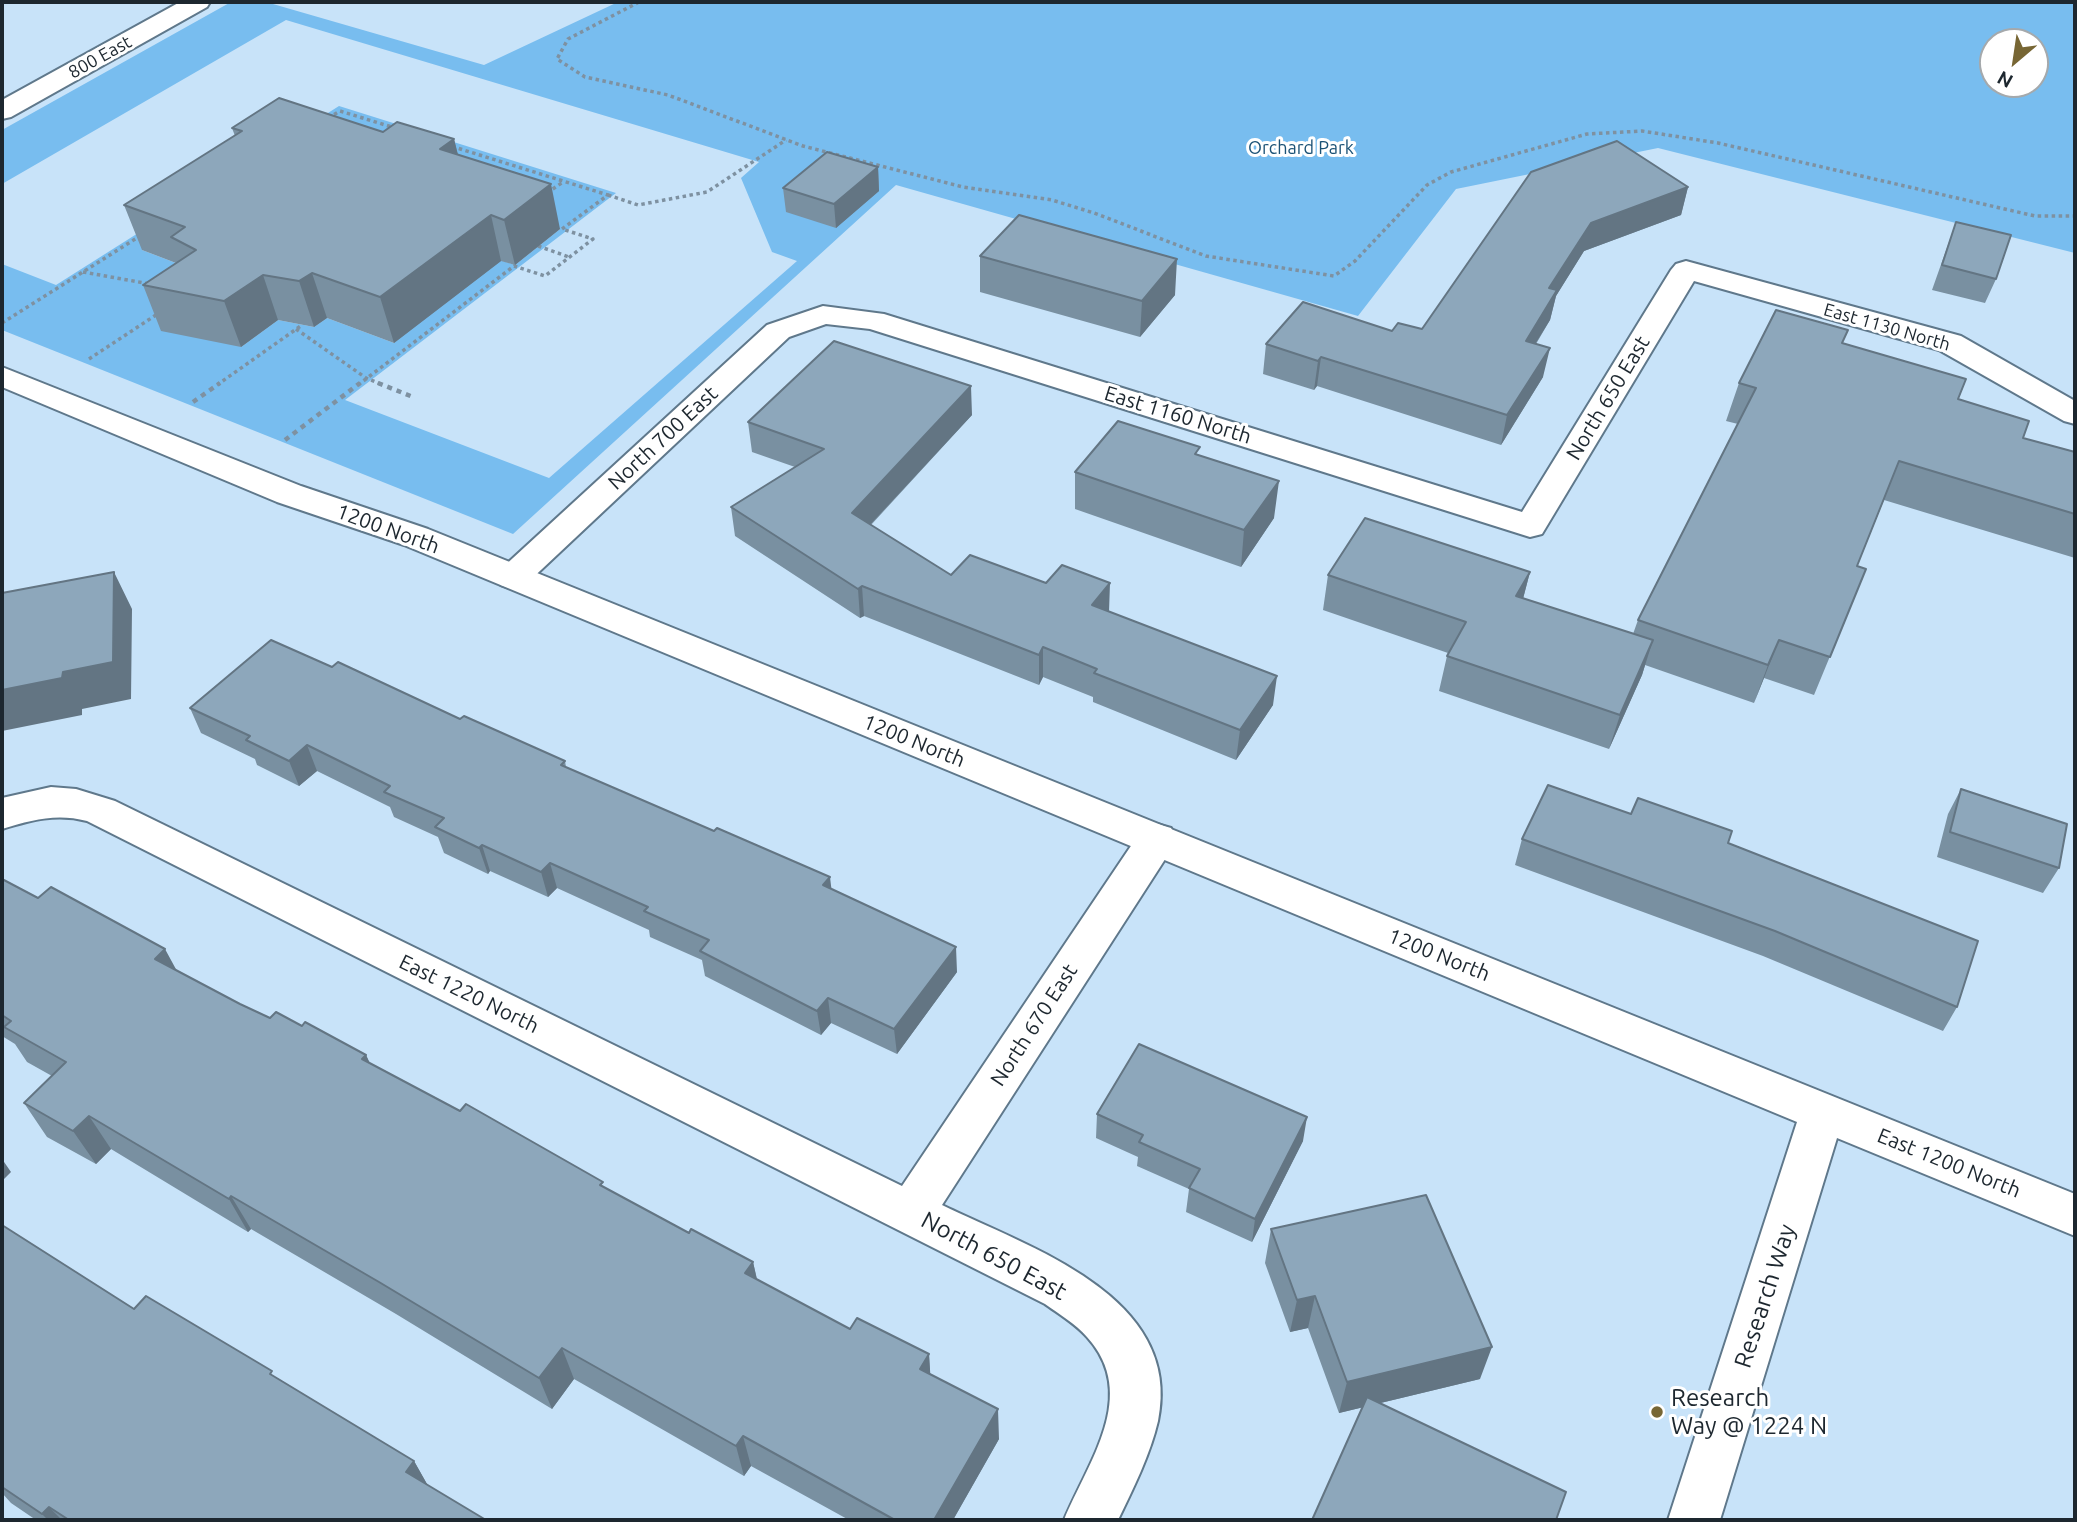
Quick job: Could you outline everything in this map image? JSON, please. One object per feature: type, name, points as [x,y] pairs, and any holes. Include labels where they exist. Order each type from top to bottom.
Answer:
[{"type":"street","name":"800 East","points":[[2,111],[198,2]]},
{"type":"street","name":"East 1130 North","points":[[1686,270],[1950,343],[2075,414]]},
{"type":"street","name":"North 650 East","points":[[1530,526],[1686,270]]},
{"type":"street","name":"East 1160 North","points":[[823,315],[873,320],[1530,526]]},
{"type":"street","name":"North 700 East","points":[[513,577],[778,331],[823,315]]},
{"type":"street","name":"1200 North","points":[[2,376],[289,494],[416,537],[1823,1112]]},
{"type":"street","name":"East 1220 North","points":[[12,810],[50,801],[79,803],[101,811],[911,1212]]},
{"type":"street","name":"North 670 East","points":[[911,1212],[1157,839]]},
{"type":"street","name":"East 1200 North","points":[[1823,1112],[2075,1215]]},
{"type":"street","name":"Research Way","points":[[1694,1520],[1823,1112]]},
{"type":"street","name":"North 650 East","points":[[911,1212],[1062,1288],[1105,1322],[1132,1361],[1136,1408],[1126,1448],[1090,1520]]},
{"type":"path","points":[[639,2],[568,39],[557,60],[585,77],[668,95],[803,146],[963,187],[1052,200],[1094,213],[1206,256],[1334,275],[1355,261],[1427,185],[1451,172],[1587,134],[1642,131],[1717,143],[2035,216],[2075,216]]},
{"type":"path","points":[[318,124],[341,111],[406,132]]},
{"type":"path","points":[[445,144],[638,205],[707,192],[787,139]]},
{"type":"path","points":[[545,195],[563,181]]},
{"type":"path","points":[[285,439],[514,266],[545,276],[593,239],[562,229],[608,195]]},
{"type":"path","points":[[2,323],[151,229]]},
{"type":"path","points":[[538,246],[570,257]]},
{"type":"path","points":[[82,272],[156,285]]},
{"type":"path","points":[[89,359],[169,306]]},
{"type":"path","points":[[193,402],[302,325]]},
{"type":"path","points":[[296,329],[366,378],[413,397]]},
{"type":"green space","name":"Orchard Park","points":[[231,2],[266,2],[484,65],[618,2],[2075,2],[2075,253],[1658,148],[1456,189],[1358,316],[896,185],[513,534],[2,330],[2,264],[56,285],[339,106],[616,193],[345,400],[549,478],[797,261],[772,252],[741,178],[759,162],[286,20],[2,184],[2,130]],"holes":[[[451,194],[560,229],[515,265],[463,248],[394,343],[327,318],[314,327],[278,320],[241,347],[202,273],[142,250]]]},
{"type":"building","points":[[279,98],[383,132],[397,122],[454,139],[440,149],[551,184],[504,220],[491,215],[380,297],[312,273],[299,281],[263,275],[224,301],[143,285],[196,250],[171,237],[185,227],[124,205],[242,131],[232,128]]},
{"type":"building","points":[[1617,141],[1688,187],[1591,223],[1549,288],[1557,290],[1526,341],[1550,348],[1507,415],[1321,357],[1318,361],[1266,344],[1303,302],[1392,331],[1398,323],[1422,329],[1531,172]]},
{"type":"building","points":[[827,152],[878,167],[834,204],[783,188]]},
{"type":"building","points":[[1019,215],[1177,259],[1142,301],[980,256]]},
{"type":"building","points":[[1956,222],[2011,235],[1996,279],[1942,265]]},
{"type":"building","points":[[1776,310],[1848,330],[1842,343],[1966,379],[1958,399],[2029,421],[2023,438],[2075,452],[2075,514],[1899,461],[1857,566],[1866,569],[1830,657],[1779,640],[1768,665],[1638,620],[1756,388],[1739,383]]},
{"type":"building","points":[[834,341],[971,386],[852,513],[951,575],[970,555],[1046,583],[1062,565],[1110,583],[1092,605],[1277,676],[1240,730],[1094,673],[1097,669],[1043,647],[1039,655],[862,586],[858,589],[731,507],[824,449],[748,422]]},
{"type":"building","points":[[1118,421],[1200,447],[1195,454],[1279,481],[1244,530],[1075,472]]},
{"type":"building","points":[[1365,518],[1530,572],[1516,596],[1653,640],[1620,715],[1447,656],[1466,622],[1328,575]]},
{"type":"building","points":[[114,572],[113,662],[63,672],[62,678],[2,690],[2,593]]},
{"type":"building","points":[[271,640],[332,667],[338,662],[460,719],[464,716],[565,761],[561,765],[714,831],[717,828],[830,877],[823,885],[956,947],[894,1029],[828,998],[817,1011],[700,951],[709,940],[644,911],[648,907],[550,863],[541,872],[482,845],[479,848],[435,827],[444,818],[384,792],[390,786],[307,745],[289,761],[246,740],[250,736],[190,708]]},
{"type":"building","points":[[1548,785],[1631,814],[1638,798],[1732,831],[1728,843],[1978,941],[1957,1007],[1775,931],[1522,839]]},
{"type":"building","points":[[1961,789],[2067,824],[2059,868],[1950,832]]},
{"type":"building","points":[[2,879],[38,898],[51,887],[165,949],[155,959],[270,1018],[276,1012],[302,1026],[305,1022],[366,1055],[362,1059],[460,1111],[466,1104],[603,1182],[600,1185],[689,1233],[691,1229],[753,1262],[745,1273],[850,1329],[857,1318],[929,1354],[920,1369],[998,1409],[934,1520],[895,1520],[743,1436],[736,1446],[562,1348],[539,1378],[379,1282],[231,1196],[229,1199],[89,1116],[73,1131],[24,1103],[66,1062],[4,1027],[11,1021],[2,1015]]},
{"type":"building","points":[[1139,1044],[1307,1117],[1255,1219],[1189,1188],[1200,1169],[1139,1142],[1143,1135],[1097,1114]]},
{"type":"building","points":[[1426,1195],[1492,1347],[1347,1382],[1315,1296],[1297,1300],[1271,1229]]},
{"type":"building","points":[[2,1225],[134,1309],[146,1296],[272,1371],[270,1374],[414,1461],[406,1472],[486,1520],[69,1520],[49,1507],[42,1514],[2,1487]]},
{"type":"building","points":[[1367,1397],[1566,1492],[1556,1520],[1312,1520]]},
{"type":"place","name":"Research Way @ 1224 N","points":[[1657,1412]]}]
